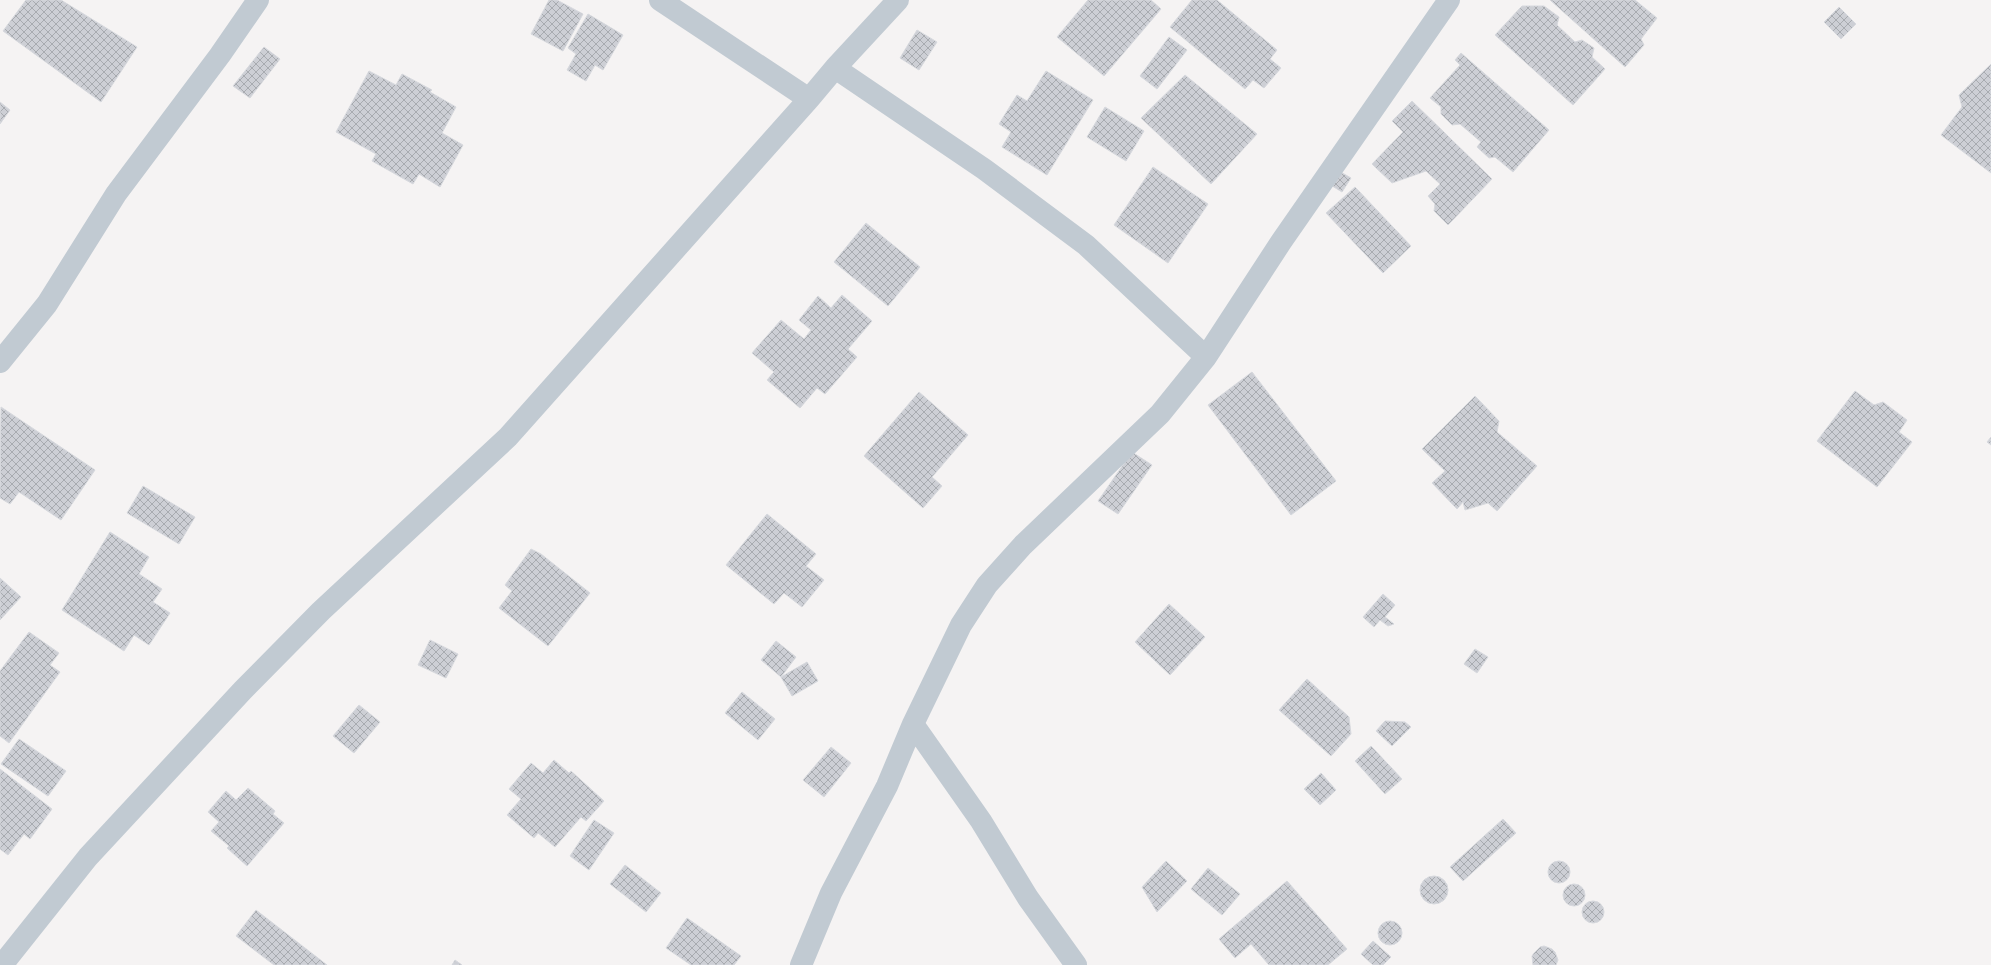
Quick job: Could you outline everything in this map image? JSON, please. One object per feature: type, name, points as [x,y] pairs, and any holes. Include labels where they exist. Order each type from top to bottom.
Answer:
[{"type":"street","points":[[0,362],[46,304],[116,194],[220,55],[258,0]]},
{"type":"street","points":[[660,0],[809,99]]},
{"type":"street","points":[[2,965],[88,857],[243,690],[321,611],[508,437],[835,68],[898,0]]},
{"type":"street","points":[[801,965],[831,893],[887,786],[914,724],[961,625],[987,585],[1023,545],[1160,414],[1206,358],[1281,242],[1449,0]]},
{"type":"street","points":[[835,68],[984,170],[1086,245],[1206,358]]},
{"type":"street","points":[[914,724],[981,821],[1028,898],[1076,965]]},
{"type":"building","points":[[26,0],[61,0],[137,47],[101,102],[3,31]]},
{"type":"building","points":[[549,0],[557,0],[583,14],[563,51],[531,34]]},
{"type":"building","points":[[1088,0],[1151,0],[1161,9],[1104,76],[1057,37]]},
{"type":"building","points":[[1192,0],[1217,0],[1277,50],[1270,59],[1281,68],[1264,88],[1253,80],[1245,89],[1170,27]]},
{"type":"building","points":[[1550,0],[1635,0],[1657,18],[1641,39],[1644,45],[1625,67]]},
{"type":"building","points":[[1522,6],[1544,6],[1559,17],[1557,25],[1575,42],[1582,40],[1594,48],[1592,57],[1605,69],[1573,105],[1495,35]]},
{"type":"building","points":[[1839,7],[1856,24],[1841,39],[1824,22]]},
{"type":"building","points":[[588,14],[623,35],[603,70],[595,65],[586,81],[567,70],[576,54],[568,48]]},
{"type":"building","points":[[917,30],[937,42],[919,70],[900,58]]},
{"type":"building","points":[[1169,37],[1187,50],[1157,89],[1140,76]]},
{"type":"building","points":[[264,47],[280,59],[250,98],[233,86]]},
{"type":"building","points":[[1461,53],[1549,130],[1513,172],[1495,157],[1489,158],[1477,147],[1481,142],[1460,124],[1452,125],[1441,114],[1441,107],[1430,98],[1460,65],[1455,60]]},
{"type":"building","points":[[1991,64],[1991,173],[1941,135],[1962,107],[1959,95]]},
{"type":"building","points":[[369,71],[396,85],[402,74],[432,90],[430,92],[456,107],[442,133],[463,145],[440,187],[419,174],[413,184],[372,161],[376,154],[336,132]]},
{"type":"building","points":[[1046,71],[1093,100],[1047,175],[1002,147],[1011,132],[999,124],[1017,95],[1027,101]]},
{"type":"building","points":[[1185,75],[1257,134],[1211,184],[1141,118]]},
{"type":"building","points":[[1412,101],[1492,179],[1448,225],[1434,211],[1435,204],[1428,196],[1440,184],[1426,171],[1392,183],[1372,164],[1403,132],[1392,121]]},
{"type":"building","points":[[0,102],[10,110],[0,124]]},
{"type":"building","points":[[1105,107],[1144,131],[1126,161],[1087,137]]},
{"type":"building","points":[[1153,167],[1208,204],[1168,263],[1114,225]]},
{"type":"building","points":[[1339,171],[1351,178],[1342,192],[1329,184]]},
{"type":"building","points":[[1355,187],[1411,246],[1383,273],[1326,213]]},
{"type":"building","points":[[866,223],[920,267],[888,306],[834,262]]},
{"type":"building","points":[[842,295],[872,321],[848,349],[857,357],[825,394],[817,388],[800,408],[767,380],[774,372],[752,353],[781,320],[804,339],[811,330],[799,320],[818,296],[831,308]]},
{"type":"building","points":[[1252,372],[1336,481],[1291,515],[1208,405]]},
{"type":"building","points":[[1855,391],[1874,405],[1883,402],[1907,420],[1899,432],[1912,442],[1877,487],[1817,441]]},
{"type":"building","points":[[919,392],[968,435],[932,477],[942,486],[923,508],[864,456]]},
{"type":"building","points":[[1475,396],[1499,421],[1497,432],[1537,466],[1497,511],[1488,503],[1465,510],[1463,502],[1457,509],[1432,483],[1445,471],[1422,449]]},
{"type":"building","points":[[1,407],[95,470],[61,520],[19,492],[10,504],[0,498]]},
{"type":"building","points":[[1991,437],[1991,445],[1987,442]]},
{"type":"building","points":[[1132,452],[1152,465],[1118,514],[1098,501]]},
{"type":"building","points":[[143,486],[195,517],[179,544],[127,513]]},
{"type":"building","points":[[767,514],[816,554],[806,566],[824,580],[802,607],[784,593],[774,604],[726,565]]},
{"type":"building","points":[[110,532],[149,557],[139,574],[162,589],[153,602],[170,613],[149,645],[134,635],[124,651],[62,610]]},
{"type":"building","points":[[531,549],[541,554],[590,593],[548,646],[499,608],[512,591],[505,585]]},
{"type":"building","points":[[0,578],[21,597],[0,620]]},
{"type":"building","points":[[1383,594],[1395,605],[1385,617],[1394,624],[1388,626],[1380,620],[1374,627],[1363,617]]},
{"type":"building","points":[[1169,604],[1205,637],[1170,675],[1135,642]]},
{"type":"building","points":[[29,632],[59,653],[50,665],[60,672],[9,743],[0,736],[0,671]]},
{"type":"building","points":[[430,640],[458,654],[446,678],[418,665]]},
{"type":"building","points":[[776,641],[796,657],[781,677],[761,660]]},
{"type":"building","points":[[1475,649],[1488,657],[1477,673],[1464,664]]},
{"type":"building","points":[[807,662],[818,681],[792,696],[781,677]]},
{"type":"building","points":[[1307,679],[1349,717],[1351,734],[1331,756],[1279,710]]},
{"type":"building","points":[[742,692],[775,719],[758,740],[725,713]]},
{"type":"building","points":[[359,705],[380,722],[354,753],[333,736]]},
{"type":"building","points":[[1385,721],[1405,722],[1411,727],[1392,746],[1376,731]]},
{"type":"building","points":[[19,739],[66,771],[48,796],[1,764]]},
{"type":"building","points":[[1371,746],[1402,779],[1385,794],[1355,761]]},
{"type":"building","points":[[831,747],[851,763],[824,797],[803,780]]},
{"type":"building","points":[[554,760],[569,773],[571,771],[604,801],[586,821],[581,817],[555,847],[538,833],[534,838],[507,815],[521,799],[509,789],[531,763],[543,773]]},
{"type":"building","points":[[0,769],[52,809],[30,839],[24,834],[8,855],[0,849]]},
{"type":"building","points":[[1321,773],[1336,790],[1320,805],[1304,789]]},
{"type":"building","points":[[248,788],[275,811],[273,814],[284,823],[247,866],[227,848],[229,846],[211,831],[219,822],[208,812],[226,791],[236,800]]},
{"type":"building","points":[[1503,819],[1516,833],[1463,881],[1450,867]]},
{"type":"building","points":[[594,820],[614,833],[589,870],[570,856]]},
{"type":"building","points":[[1166,861],[1187,881],[1157,912],[1142,887]]},
{"type":"building","points":[[1559,861],[1567,864],[1570,872],[1567,880],[1559,883],[1551,880],[1548,872],[1551,864]]},
{"type":"building","points":[[625,865],[661,893],[646,912],[610,884]]},
{"type":"building","points":[[1208,868],[1240,894],[1222,915],[1191,889]]},
{"type":"building","points":[[1434,876],[1444,880],[1448,890],[1444,900],[1434,904],[1424,900],[1420,890],[1424,880]]},
{"type":"building","points":[[1287,881],[1347,949],[1328,965],[1269,965],[1251,944],[1235,958],[1219,939]]},
{"type":"building","points":[[1570,884],[1578,884],[1585,891],[1585,899],[1578,906],[1570,906],[1563,899],[1563,891]]},
{"type":"building","points":[[1593,901],[1601,904],[1604,912],[1601,920],[1593,923],[1585,920],[1582,912],[1585,904]]},
{"type":"building","points":[[256,910],[327,965],[274,965],[236,936]]},
{"type":"building","points":[[687,918],[741,956],[734,965],[691,965],[666,948]]},
{"type":"building","points":[[1390,921],[1399,924],[1402,933],[1399,942],[1390,945],[1381,942],[1378,933],[1381,924]]},
{"type":"building","points":[[1373,941],[1391,957],[1383,965],[1373,965],[1361,954]]},
{"type":"building","points":[[1544,946],[1555,952],[1558,960],[1556,965],[1533,965],[1532,956],[1540,947]]},
{"type":"building","points":[[455,960],[462,965],[452,965]]}]
